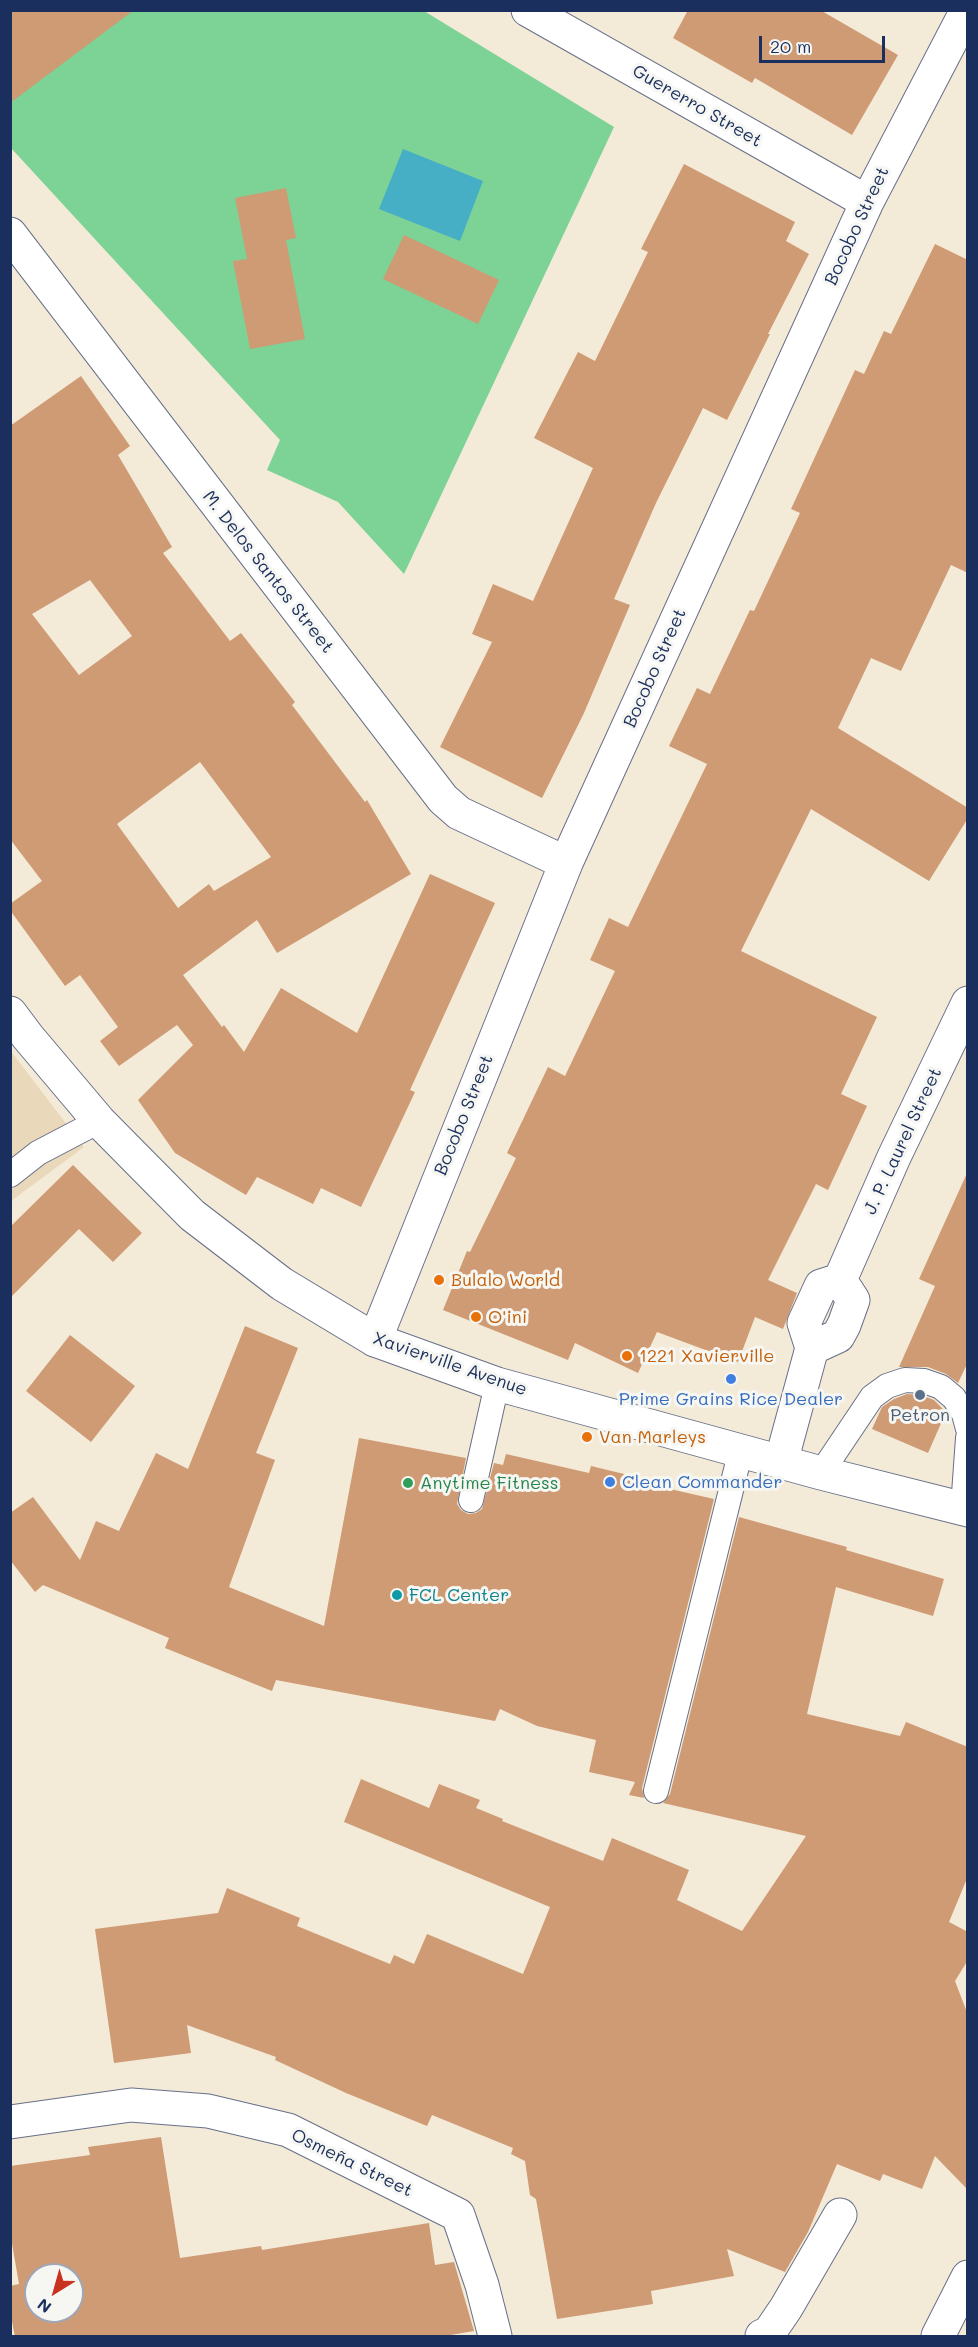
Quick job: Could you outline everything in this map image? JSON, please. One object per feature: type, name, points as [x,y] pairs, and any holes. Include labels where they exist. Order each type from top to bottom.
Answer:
[{"type":"street","name":"Guererro Street","points":[[528,10],[867,202]]},
{"type":"street","name":"Bocobo Street","points":[[375,1340],[566,863],[867,202],[967,10]]},
{"type":"street","name":"M. Delos Santos Street","points":[[10,234],[442,799],[459,813],[566,863]]},
{"type":"street","name":"J. P. Laurel Street","points":[[781,1462],[812,1348],[804,1323],[821,1286],[840,1280],[894,1157],[968,1003]]},
{"type":"street","name":"Xavierville Avenue","points":[[16,1033],[192,1215],[224,1242],[282,1284],[375,1340],[497,1384],[821,1473],[965,1509]]},
{"type":"street","name":"Osmeña Street","points":[[10,2122],[131,2105],[208,2111],[288,2130],[458,2215],[482,2285],[495,2337]]},
{"type":"street","points":[[762,2337],[769,2332],[786,2308],[840,2215]]},
{"type":"street","points":[[938,2337],[968,2277]]},
{"type":"lane","points":[[10,1175],[38,1153],[99,1120]]},
{"type":"lane","points":[[821,1473],[872,1397],[887,1386],[905,1380],[924,1381],[940,1387],[954,1398],[964,1413],[968,1428]]},
{"type":"lane","points":[[471,1500],[497,1384]]},
{"type":"lane","points":[[965,1509],[968,1438]]},
{"type":"lane","points":[[656,1791],[741,1450]]},
{"type":"shaded area","points":[[10,1050],[84,1147],[11,1201],[10,1201]]},
{"type":"green space","points":[[11,10],[424,11],[614,127],[404,574],[338,502],[267,470],[280,440],[11,148]]},
{"type":"water","points":[[403,149],[483,181],[460,241],[379,209]]},
{"type":"building","points":[[10,10],[134,10],[10,103]]},
{"type":"building","points":[[688,10],[820,10],[898,55],[852,135],[755,78],[752,83],[673,38]]},
{"type":"building","points":[[684,164],[795,222],[786,241],[809,254],[727,420],[703,408],[656,503],[614,599],[630,605],[584,713],[542,798],[440,747],[492,642],[472,634],[493,584],[533,601],[593,468],[534,438],[578,352],[595,361],[648,252],[641,249]]},
{"type":"building","points":[[286,188],[296,238],[286,240],[305,339],[250,349],[233,261],[247,259],[235,198]]},
{"type":"building","points":[[404,235],[499,280],[478,324],[383,279]]},
{"type":"building","points":[[935,244],[968,260],[968,573],[951,565],[901,671],[871,658],[838,728],[968,808],[968,818],[929,881],[811,809],[741,951],[877,1017],[841,1094],[867,1106],[828,1190],[816,1184],[768,1280],[797,1293],[783,1329],[755,1317],[738,1362],[657,1332],[638,1373],[575,1343],[568,1360],[443,1310],[467,1251],[470,1252],[516,1158],[507,1153],[548,1067],[565,1076],[615,971],[590,960],[609,918],[628,927],[707,764],[669,746],[697,688],[710,694],[750,610],[754,611],[800,513],[791,509],[855,370],[864,374],[884,331],[891,334]]},
{"type":"building","points":[[81,376],[130,446],[118,455],[172,547],[163,553],[230,641],[241,633],[295,702],[292,705],[365,802],[367,800],[411,874],[277,953],[257,920],[183,975],[244,1052],[281,988],[357,1033],[430,874],[495,903],[410,1090],[415,1092],[361,1207],[321,1188],[313,1204],[257,1177],[246,1195],[175,1153],[138,1100],[193,1045],[177,1025],[119,1066],[100,1041],[118,1027],[80,975],[65,986],[10,910],[10,904],[42,881],[10,839],[10,426]],"holes":[[[90,580],[132,636],[79,675],[32,614]],[[200,762],[271,857],[214,891],[209,884],[178,908],[117,824]]]},
{"type":"building","points":[[73,1165],[142,1233],[113,1262],[79,1229],[10,1298],[10,1227]]},
{"type":"building","points":[[968,1171],[968,1362],[958,1383],[946,1374],[928,1367],[899,1367],[935,1286],[919,1279]]},
{"type":"building","points":[[245,1326],[298,1348],[256,1453],[275,1460],[229,1587],[324,1626],[359,1438],[466,1458],[457,1504],[468,1514],[482,1509],[494,1463],[503,1465],[506,1454],[589,1473],[591,1466],[649,1480],[648,1484],[714,1499],[642,1788],[644,1798],[629,1795],[635,1782],[589,1772],[596,1740],[537,1726],[500,1709],[495,1721],[276,1680],[272,1691],[165,1648],[169,1638],[43,1585],[35,1592],[10,1560],[10,1513],[33,1497],[80,1560],[96,1521],[119,1531],[156,1453],[188,1469]]},
{"type":"building","points":[[70,1335],[135,1386],[91,1442],[26,1391]]},
{"type":"building","points":[[907,1394],[921,1395],[934,1400],[946,1412],[928,1453],[872,1429],[882,1407]]},
{"type":"building","points":[[739,1517],[847,1547],[846,1550],[944,1579],[933,1616],[836,1587],[807,1714],[900,1736],[906,1722],[968,1747],[968,1876],[949,1922],[968,1932],[968,1960],[955,1981],[968,2015],[968,2190],[935,2156],[922,2189],[883,2174],[880,2181],[837,2164],[808,2232],[785,2272],[727,2249],[734,2276],[651,2291],[653,2304],[557,2319],[536,2199],[530,2195],[525,2161],[511,2154],[513,2148],[432,2115],[427,2126],[346,2093],[275,2060],[276,2057],[187,2025],[191,2053],[114,2063],[95,1929],[218,1913],[227,1888],[300,1918],[297,1926],[390,1964],[394,1955],[414,1964],[427,1934],[523,1974],[550,1907],[344,1822],[361,1779],[429,1808],[439,1784],[480,1800],[476,1808],[503,1819],[502,1821],[603,1861],[612,1838],[689,1870],[677,1900],[742,1931],[806,1836],[663,1803],[670,1794]]},
{"type":"building","points":[[161,2137],[180,2258],[261,2246],[262,2250],[429,2223],[435,2265],[454,2262],[474,2331],[439,2337],[15,2337],[10,2311],[10,2286],[19,2284],[10,2232],[10,2166],[90,2155],[88,2147]]},
{"type":"place","name":"Bulalo World","points":[[439,1280]]},
{"type":"place","name":"O'ini","points":[[476,1317]]},
{"type":"place","name":"1221 Xavierville","points":[[627,1356]]},
{"type":"place","name":"Prime Grains Rice Dealer","points":[[731,1379]]},
{"type":"place","name":"Petron","points":[[920,1395]]},
{"type":"place","name":"Van Marleys","points":[[587,1437]]},
{"type":"place","name":"Clean Commander","points":[[610,1482]]},
{"type":"place","name":"Anytime Fitness","points":[[408,1483]]},
{"type":"place","name":"FCL Center","points":[[397,1595]]}]
